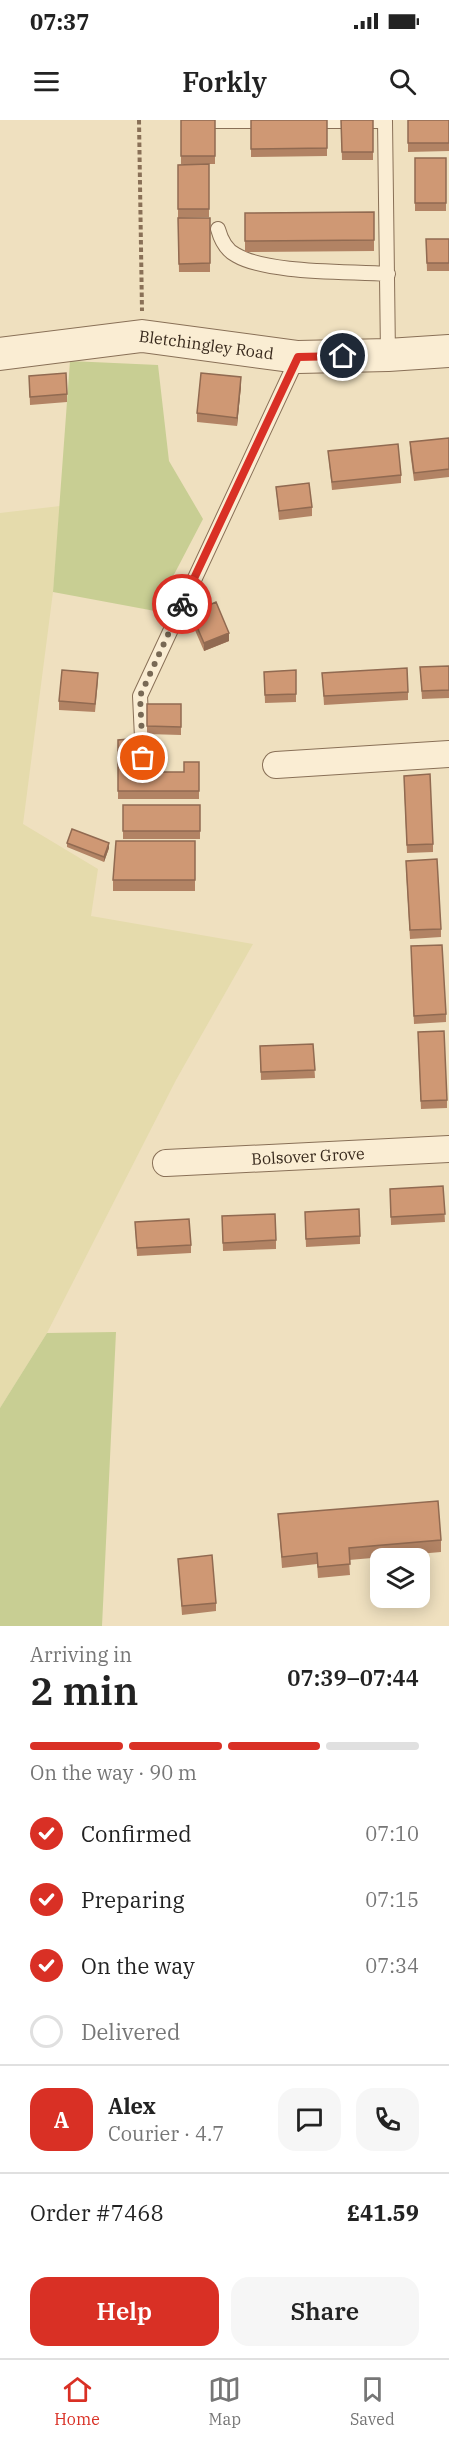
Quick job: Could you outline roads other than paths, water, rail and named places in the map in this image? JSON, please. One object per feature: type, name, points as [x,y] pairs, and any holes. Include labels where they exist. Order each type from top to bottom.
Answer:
[{"type":"street","name":"Bletchingley Road","points":[[0,354],[142,336],[298,357],[449,351]]},
{"type":"street","points":[[276,765],[449,754]]},
{"type":"street","name":"Bolsover Grove","points":[[166,1163],[449,1149]]},
{"type":"lane","points":[[189,121],[385,121],[388,355]]},
{"type":"lane","points":[[218,229],[222,240],[235,255],[255,263],[280,268],[388,273]]},
{"type":"lane","points":[[143,758],[140,696],[298,357]]}]
